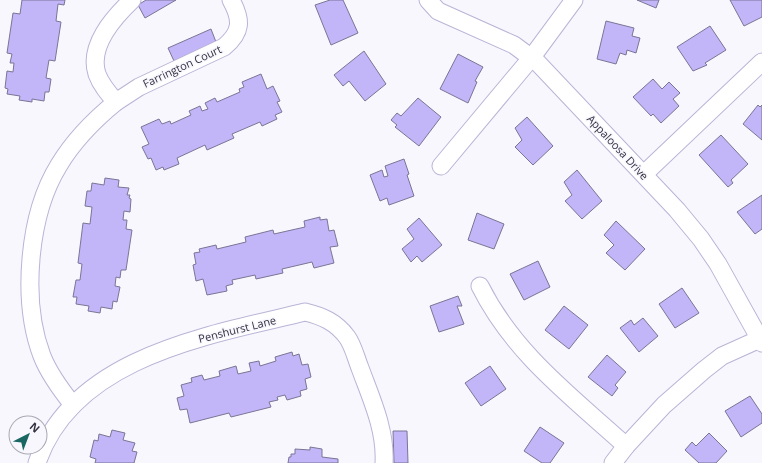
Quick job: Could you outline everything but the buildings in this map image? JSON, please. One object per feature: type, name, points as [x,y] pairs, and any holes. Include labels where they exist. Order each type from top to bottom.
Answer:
[{"type":"street","points":[[116,102],[103,86],[97,73],[95,59],[98,46],[106,31],[121,10],[132,0]]},
{"type":"street","name":"Farrington Court","points":[[73,405],[57,384],[42,357],[34,333],[31,307],[32,251],[36,221],[45,193],[58,165],[76,141],[96,119],[116,102],[139,87],[224,47],[232,40],[238,31],[239,21],[238,12],[231,0]]},
{"type":"street","name":"Appaloosa Drive","points":[[428,0],[438,11],[514,45],[532,57],[644,174],[701,239],[718,264],[761,340]]},
{"type":"street","points":[[441,166],[532,57],[574,0]]},
{"type":"street","points":[[644,174],[762,62]]},
{"type":"street","points":[[480,286],[489,304],[511,337],[533,362],[626,446]]},
{"type":"street","name":"Penshurst Lane","points":[[38,463],[53,430],[73,405],[99,384],[126,368],[162,351],[198,338],[305,312],[321,316],[335,324],[350,340],[377,415],[382,434],[384,463]]},
{"type":"street","points":[[613,463],[626,446],[664,405],[704,370],[722,356],[761,340]]}]
